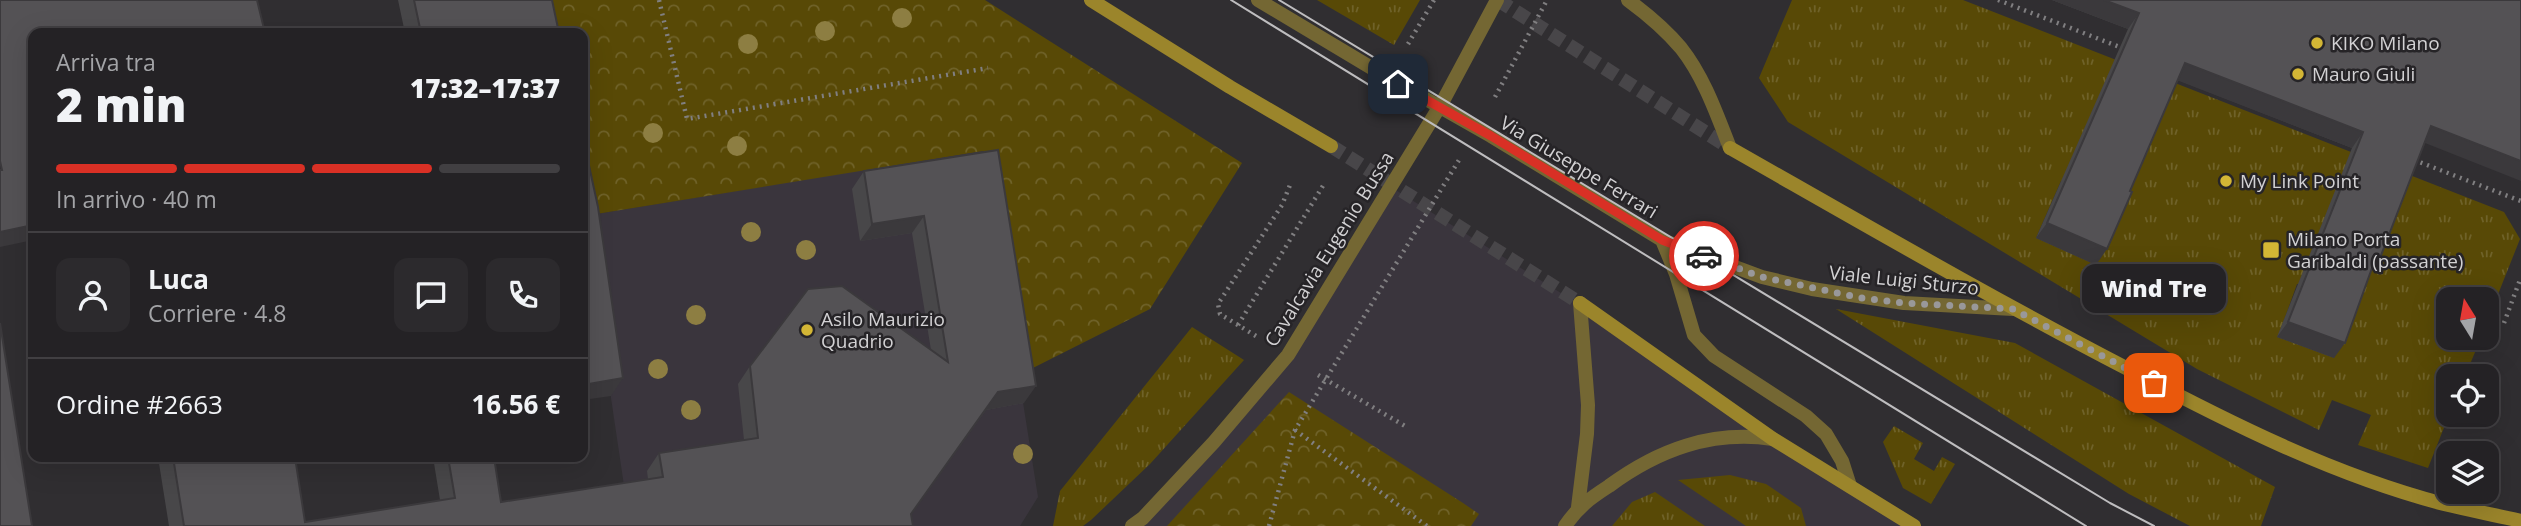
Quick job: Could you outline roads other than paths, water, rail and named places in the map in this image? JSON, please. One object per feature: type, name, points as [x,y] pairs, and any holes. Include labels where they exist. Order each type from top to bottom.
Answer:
[{"type":"main road","points":[[1091,0],[1331,146]]},
{"type":"main road","name":"Viale Luigi Sturzo","points":[[1730,148],[2013,309],[2201,408],[2294,451],[2433,500],[2521,521]]},
{"type":"main road","points":[[1580,303],[1773,439],[1914,526]]},
{"type":"street","name":"Via Giuseppe Ferrari","points":[[1258,0],[1662,240]]},
{"type":"street","name":"Cavalcavia Eugenio Bussa","points":[[1132,526],[1143,518],[1214,442],[1288,355],[1443,101],[1497,0]]},
{"type":"street","points":[[1628,0],[1650,17],[1682,50],[1702,83],[1730,148]]},
{"type":"street","name":"Viale Luigi Sturzo","points":[[1662,240],[1762,277],[1812,289],[1904,303],[2013,309]]},
{"type":"street","points":[[1662,240],[1676,274],[1693,335],[1703,347],[1806,416],[1826,434],[1842,461],[1850,486]]},
{"type":"street","points":[[1578,507],[1588,405],[1580,303]]},
{"type":"street","points":[[1565,526],[1578,507],[1638,465],[1656,456],[1697,442],[1721,438],[1741,436],[1773,439]]},
{"type":"tunnel","points":[[1498,0],[1730,148]]},
{"type":"tunnel","points":[[1331,146],[1580,303]]},
{"type":"tram line","points":[[1231,0],[2086,526]]},
{"type":"tram line","points":[[1279,0],[2110,503],[2154,526]]},
{"type":"place","name":"KIKO Milano","points":[[2317,43]]},
{"type":"place","name":"Mauro Giuli","points":[[2298,74]]},
{"type":"place","name":"My Link Point","points":[[2226,181]]},
{"type":"place","name":"Milano Porta Garibaldi (passante)","points":[[2271,250]]},
{"type":"place","name":"Asilo Maurizio Quadrio","points":[[807,330]]},
{"type":"place","name":"Wind Tre","points":[[2154,383]]}]
